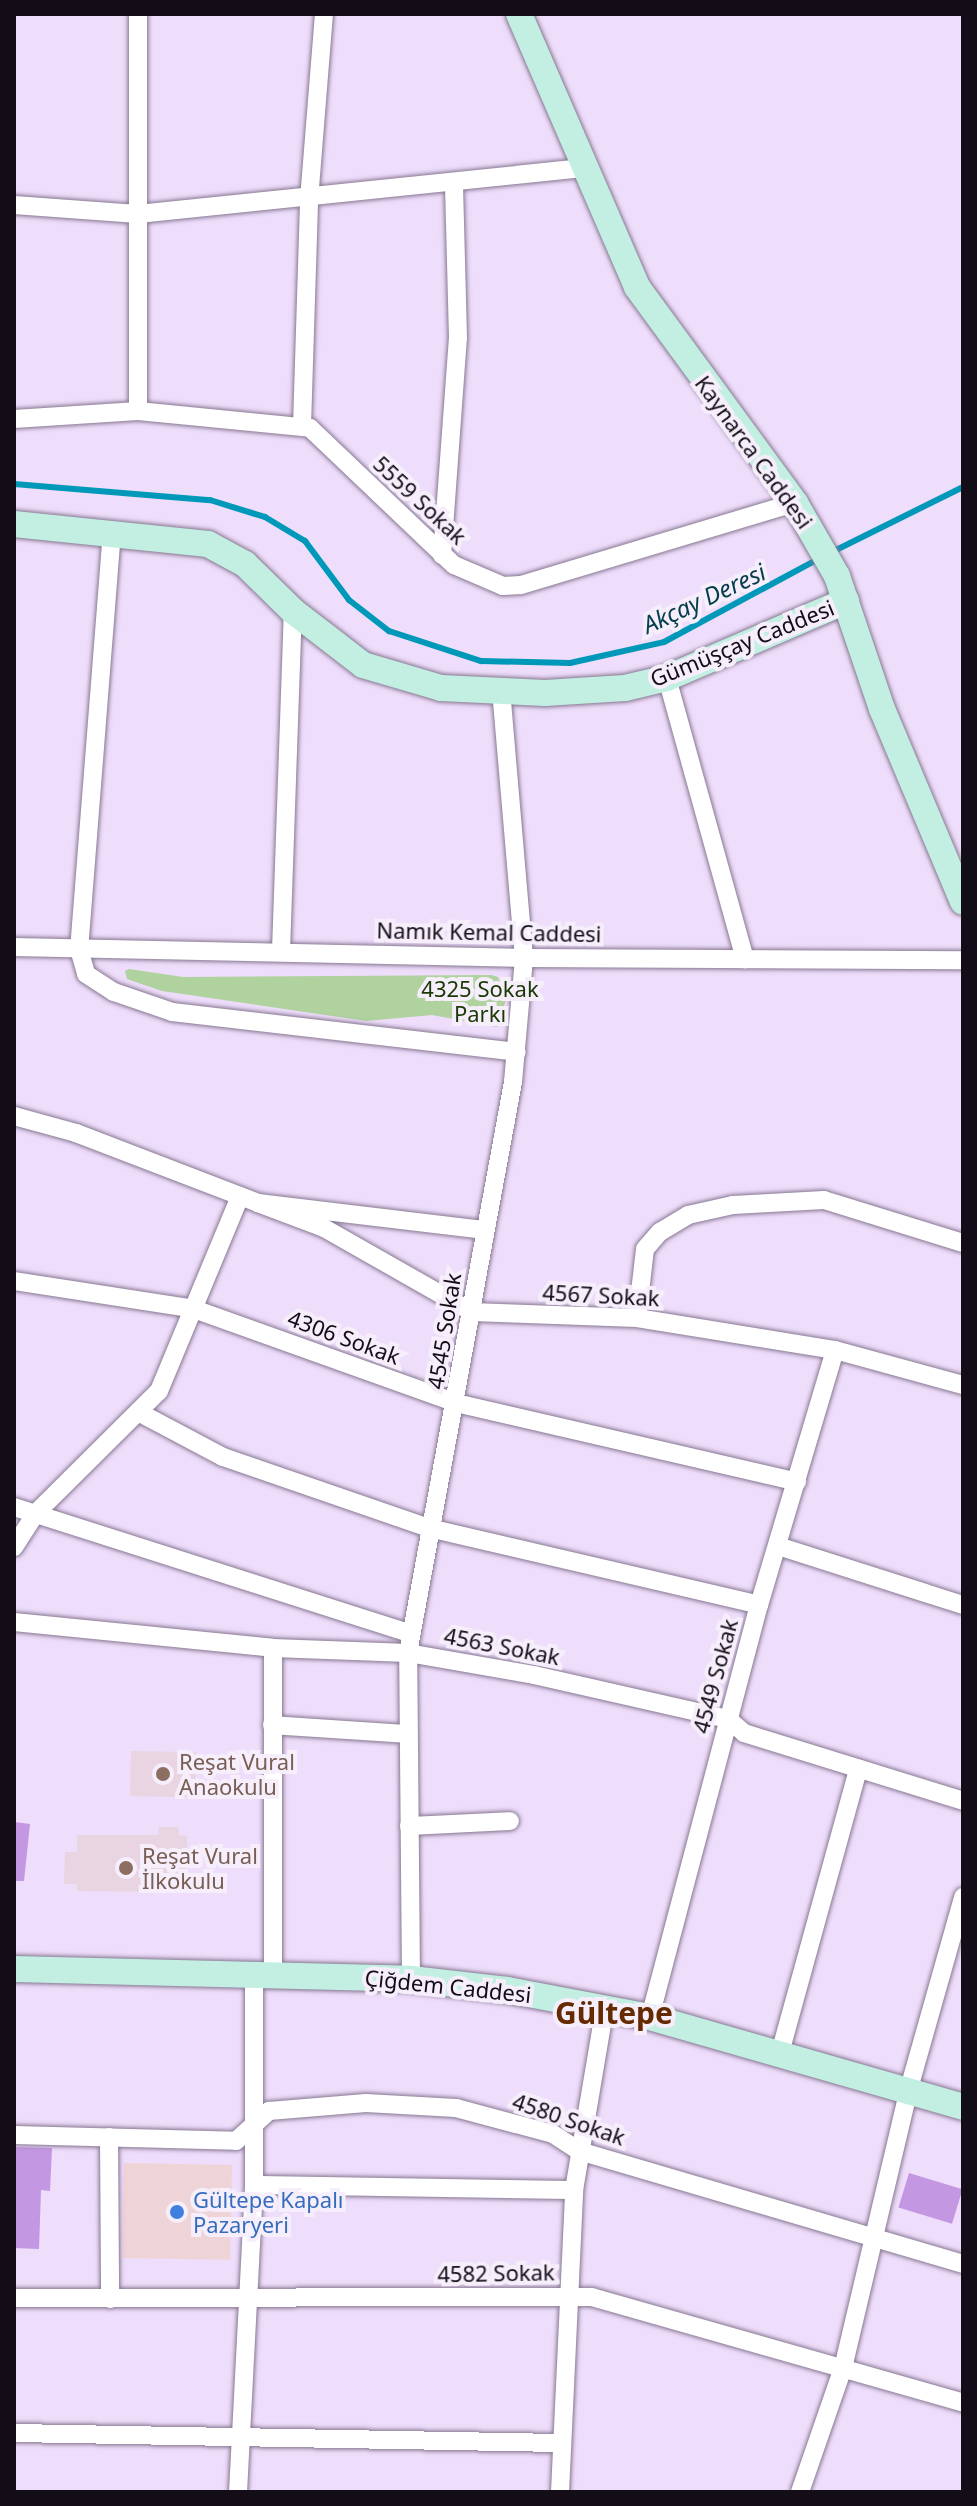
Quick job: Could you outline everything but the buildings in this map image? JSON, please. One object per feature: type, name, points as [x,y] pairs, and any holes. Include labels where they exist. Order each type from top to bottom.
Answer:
[{"type":"street","points":[[138,14],[138,411]]},
{"type":"street","points":[[14,419],[138,411],[302,426],[309,200],[324,14]]},
{"type":"street","name":"Kaynarca Caddesi","points":[[519,14],[581,168],[652,310],[795,503],[846,601],[882,709],[963,902]]},
{"type":"street","points":[[14,205],[138,214],[309,200],[581,168]]},
{"type":"street","points":[[442,555],[458,338],[454,183]]},
{"type":"street","name":"5559 Sokak","points":[[302,426],[319,435],[442,555],[488,583],[521,585],[795,503]]},
{"type":"street","name":"Gümüşçay Caddesi","points":[[14,524],[112,531],[208,544],[245,564],[337,648],[389,677],[441,688],[584,692],[667,678],[846,601]]},
{"type":"street","points":[[112,531],[79,949],[92,981],[172,1012],[517,1052]]},
{"type":"street","points":[[281,951],[293,611]]},
{"type":"street","points":[[667,678],[745,959]]},
{"type":"street","name":"4545 Sokak","points":[[411,1979],[410,1644],[429,1528],[456,1403],[517,1052],[524,958],[501,691]]},
{"type":"street","name":"Namık Kemal Caddesi","points":[[14,947],[524,958],[963,960]]},
{"type":"street","points":[[14,1116],[141,1157],[258,1203],[485,1230]]},
{"type":"street","points":[[14,1547],[36,1513],[159,1391],[240,1196]]},
{"type":"street","points":[[637,1318],[645,1249],[673,1222],[703,1212],[824,1200],[963,1243]]},
{"type":"street","name":"4567 Sokak","points":[[258,1203],[324,1228],[472,1312],[637,1318],[835,1350],[963,1385]]},
{"type":"street","name":"4306 Sokak","points":[[14,1281],[194,1309],[456,1403],[797,1482]]},
{"type":"street","name":"4549 Sokak","points":[[650,2017],[759,1605],[835,1350]]},
{"type":"street","points":[[140,1413],[223,1457],[429,1528],[759,1605]]},
{"type":"street","points":[[14,1507],[410,1644]]},
{"type":"street","points":[[778,1546],[963,1605]]},
{"type":"street","name":"4563 Sokak","points":[[14,1622],[273,1648],[410,1644],[728,1719],[744,1733],[963,1801]]},
{"type":"street","points":[[238,2492],[264,1974],[273,1648]]},
{"type":"street","points":[[272,1725],[408,1734]]},
{"type":"street","points":[[780,2053],[858,1769]]},
{"type":"street","points":[[409,1826],[510,1821]]},
{"type":"street","points":[[800,2492],[843,2368],[908,2092],[963,1897]]},
{"type":"street","name":"Çiğdem Caddesi","points":[[14,1969],[411,1979],[605,2007],[780,2053],[963,2107]]},
{"type":"street","points":[[560,2492],[574,2190],[605,2007]]},
{"type":"street","name":"4580 Sokak","points":[[14,2135],[236,2141],[254,2128],[269,2111],[366,2103],[456,2108],[553,2134],[579,2151],[963,2264]]},
{"type":"street","points":[[109,2137],[110,2299]]},
{"type":"street","points":[[254,2185],[574,2190]]},
{"type":"street","name":"4582 Sokak","points":[[14,2298],[592,2297],[963,2403]]},
{"type":"street","points":[[14,2433],[562,2443]]},
{"type":"shaded area","name":"Reşat Vural Anaokulu","points":[[131,1751],[196,1752],[195,1797],[130,1796]]},
{"type":"shaded area","name":"Reşat Vural İlkokulu","points":[[159,1827],[178,1827],[179,1835],[187,1836],[187,1884],[165,1884],[165,1892],[77,1891],[77,1884],[64,1884],[65,1852],[77,1852],[77,1835],[158,1835]]},
{"type":"shaded area","name":"Gültepe Kapalı Pazaryeri","points":[[124,2163],[232,2165],[230,2260],[122,2258]]},
{"type":"green space","name":"4325 Sokak Parkı","points":[[129,969],[183,977],[491,975],[498,977],[506,1000],[497,1027],[432,1015],[366,1021],[162,991],[127,979],[125,971]]},
{"type":"waterway","name":"Akçay Deresi","points":[[14,484],[210,500],[265,517],[305,541],[349,600],[389,631],[481,661],[570,663],[664,642],[820,558]]},
{"type":"waterway","name":"Akçay Deresi","points":[[830,553],[963,487]]},
{"type":"place","name":"Reşat Vural Anaokulu","points":[[163,1774]]},
{"type":"place","name":"Reşat Vural İlkokulu","points":[[126,1868]]},
{"type":"place","name":"Gültepe Kapalı Pazaryeri","points":[[177,2212]]},
{"type":"district","name":"Gültepe","points":[[614,2013]]}]
